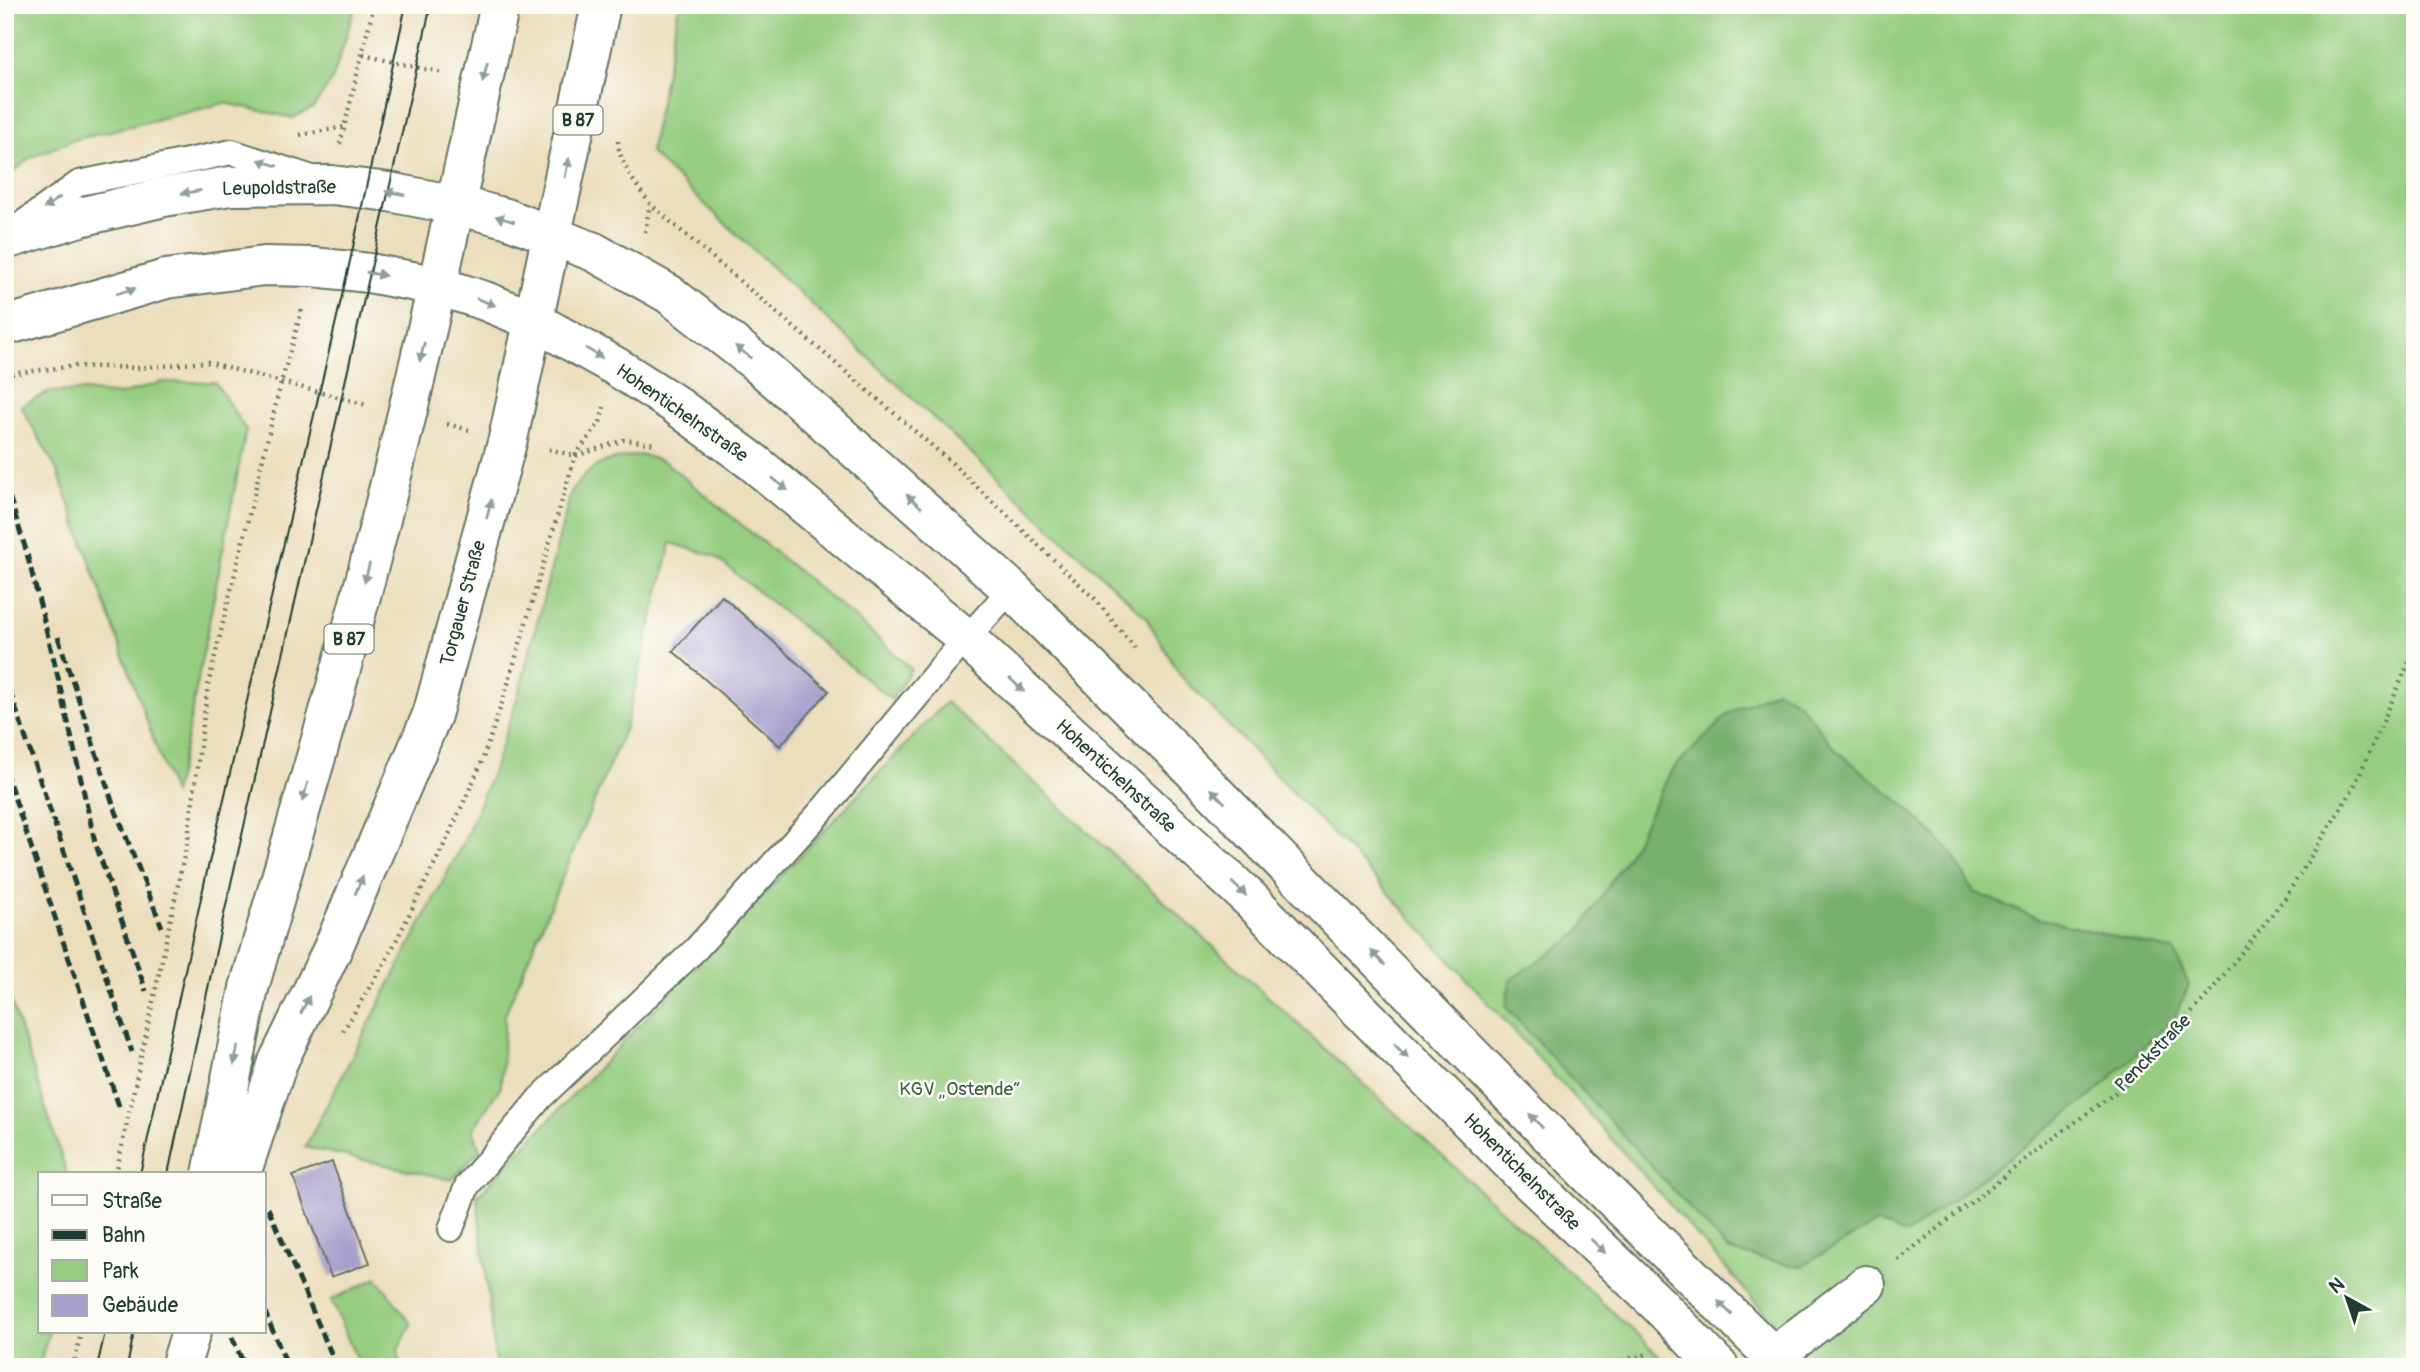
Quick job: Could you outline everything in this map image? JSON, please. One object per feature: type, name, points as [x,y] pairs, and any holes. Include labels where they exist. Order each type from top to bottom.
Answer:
[{"type":"main road","name":"B 87","points":[[212,1172],[249,988],[357,612],[438,286],[500,5]]},
{"type":"main road","name":"Torgauer Straße","points":[[243,1172],[278,1062],[333,948],[432,715],[508,439],[601,5]]},
{"type":"main road","name":"Leupoldstraße","points":[[5,238],[164,197],[230,186],[332,185],[389,192],[456,205],[506,218],[553,235]]},
{"type":"main road","points":[[553,235],[637,274],[691,311],[825,421],[1011,589],[1584,1170],[1779,1361],[1866,1285]]},
{"type":"main road","points":[[5,326],[166,279],[264,266],[348,270],[438,286]]},
{"type":"main road","name":"Hohentichelnstraße","points":[[438,286],[534,321],[584,348],[683,410],[831,524],[967,639],[1250,900],[1523,1175],[1657,1303],[1719,1367]]},
{"type":"main road","points":[[174,1367],[181,1334]]},
{"type":"main road","points":[[180,1367],[190,1334]]},
{"type":"lane","points":[[451,1229],[467,1186],[540,1098],[696,949],[825,807],[942,666],[1011,589]]},
{"type":"path","points":[[344,127],[374,5]]},
{"type":"path","points":[[363,55],[482,82]]},
{"type":"path","points":[[581,106],[617,115],[618,147],[631,178],[650,204]]},
{"type":"path","points":[[5,376],[75,366],[138,368],[206,362],[358,403]]},
{"type":"path","points":[[116,1172],[188,838],[208,685],[281,383]]},
{"type":"path","points":[[339,1039],[388,957],[481,764],[505,694],[575,456]]},
{"type":"path","name":"Penckstraße","points":[[1866,1285],[2040,1148],[2123,1087],[2207,996],[2286,898],[2353,789],[2415,649]]},
{"type":"path","points":[[73,1367],[81,1334]]},
{"type":"path","points":[[1596,1367],[1657,1352]]},
{"type":"green space","points":[[5,5],[356,5],[333,78],[313,108],[293,118],[225,103],[73,140],[29,158],[5,180]]},
{"type":"green space","points":[[679,5],[2415,5],[2415,1367],[1813,1367],[1378,881],[1180,675],[1145,616],[650,153]]},
{"type":"green space","points":[[162,382],[215,382],[246,430],[185,747],[173,794],[58,472],[21,406],[48,392],[84,391],[120,395]]},
{"type":"green space","points":[[642,455],[665,462],[854,617],[911,669],[892,700],[714,556],[671,543],[625,728],[505,1014],[501,1086],[473,1129],[480,1150],[452,1180],[305,1147],[464,841],[494,768],[518,696],[571,492],[593,468],[609,461]]},
{"type":"green space","points":[[1777,690],[1799,703],[1837,751],[1905,806],[1951,852],[1974,892],[2034,917],[2174,951],[2189,985],[2175,1017],[2094,1094],[1907,1234],[1877,1223],[1799,1267],[1729,1251],[1506,1007],[1510,980],[1578,934],[1630,852],[1671,771],[1729,713]]},
{"type":"green space","name":"KGV „Ostende“","points":[[946,702],[1653,1349],[1669,1367],[496,1367],[477,1196]]},
{"type":"green space","points":[[5,982],[66,1172],[38,1172],[38,1334],[48,1334],[39,1367],[5,1367]]},
{"type":"green space","points":[[377,1278],[411,1324],[398,1350],[401,1367],[360,1367],[331,1300]]},
{"type":"building","points":[[722,596],[829,691],[780,746],[673,651]]},
{"type":"building","points":[[332,1162],[370,1263],[331,1277],[293,1176]]},
{"type":"tram line","points":[[140,1172],[205,880],[348,270],[406,5]]},
{"type":"tram line","points":[[168,1172],[222,923],[431,5]]},
{"type":"tram line","points":[[97,1367],[105,1334]]},
{"type":"tram line","points":[[127,1367],[134,1334]]},
{"type":"railway","points":[[5,483],[26,550],[55,664],[95,842],[146,991]]},
{"type":"railway","points":[[58,637],[113,804],[162,927]]},
{"type":"railway","points":[[5,677],[132,1052]]},
{"type":"railway","points":[[5,770],[120,1109]]},
{"type":"railway","points":[[268,1208],[337,1367]]},
{"type":"railway","points":[[266,1315],[288,1367]]},
{"type":"railway","points":[[232,1337],[245,1367]]}]
